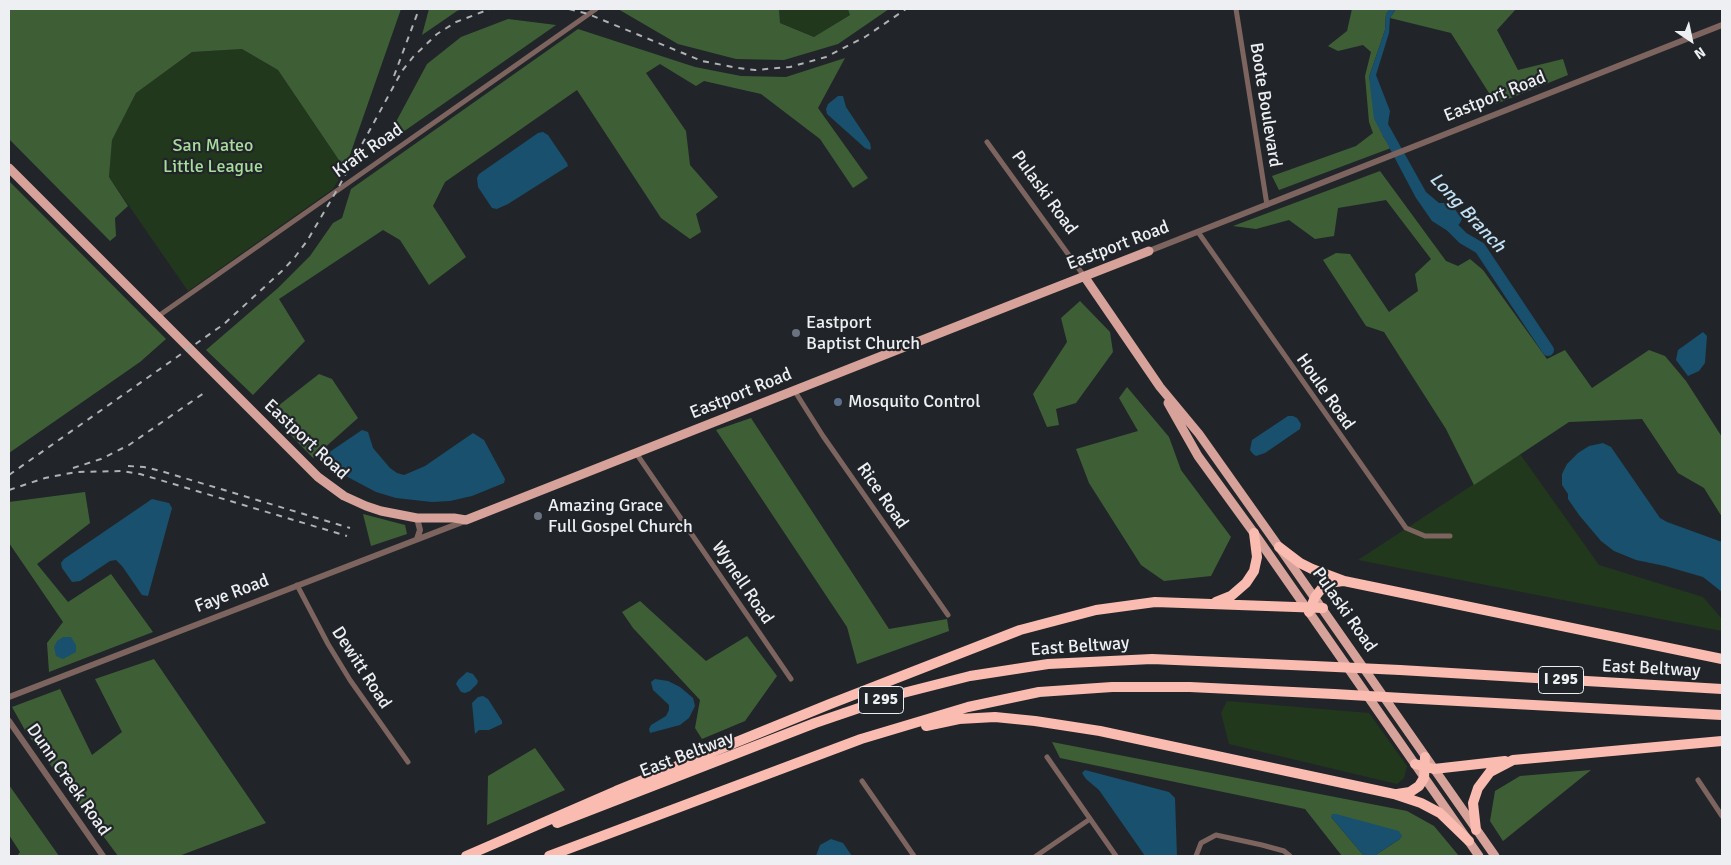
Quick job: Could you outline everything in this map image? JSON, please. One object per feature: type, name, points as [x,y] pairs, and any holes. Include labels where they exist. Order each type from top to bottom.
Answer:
[{"type":"highway","points":[[1212,603],[1231,596],[1246,583],[1254,571],[1256,557],[1254,533]]},
{"type":"highway","points":[[1279,547],[1312,569],[1344,581],[1722,659]]},
{"type":"highway","points":[[1309,609],[1322,588],[1329,583],[1344,581]]},
{"type":"highway","points":[[466,856],[616,791],[830,704],[1020,630],[1096,610],[1155,602],[1323,608]]},
{"type":"highway","name":"East Beltway","points":[[472,856],[815,723],[903,693],[970,676],[1048,664],[1152,659],[1400,670],[1722,689]]},
{"type":"highway","name":"I 295","points":[[549,856],[862,740],[968,707],[1039,692],[1152,686],[1722,715]]},
{"type":"highway","points":[[862,740],[959,718],[995,717],[1100,731],[1394,794],[1421,803],[1440,813],[1469,841]]},
{"type":"highway","points":[[1394,794],[1410,792],[1419,786],[1424,778],[1425,764],[1513,760],[1722,741]]},
{"type":"highway","points":[[1476,830],[1473,803],[1478,788],[1490,772],[1513,760]]},
{"type":"main road","name":"Eastport Road","points":[[9,168],[305,465],[331,488],[366,506],[416,518],[454,518],[466,520],[1149,252]]},
{"type":"main road","name":"Pulaski Road","points":[[1084,276],[1160,387],[1199,434],[1323,608],[1425,764]]},
{"type":"main road","name":"Pulaski Road","points":[[1160,387],[1198,456],[1309,609],[1495,856]]},
{"type":"main road","points":[[1424,778],[1479,856]]},
{"type":"street","name":"Kraft Road","points":[[157,317],[596,9]]},
{"type":"street","name":"Boote Boulevard","points":[[1236,9],[1266,205]]},
{"type":"street","name":"Eastport Road","points":[[1149,252],[1722,24]]},
{"type":"street","name":"Pulaski Road","points":[[987,142],[1084,276]]},
{"type":"street","name":"Houle Road","points":[[1198,232],[1406,528],[1424,536],[1450,536]]},
{"type":"street","name":"Rice Road","points":[[794,390],[823,436],[948,615]]},
{"type":"street","name":"Wynell Road","points":[[636,453],[791,679]]},
{"type":"street","points":[[416,518],[420,530],[417,539]]},
{"type":"street","name":"Faye Road","points":[[9,696],[466,520]]},
{"type":"street","name":"Dewitt Road","points":[[297,585],[328,644],[350,680],[408,762]]},
{"type":"street","name":"Dunn Creek Road","points":[[9,721],[103,856]]},
{"type":"street","points":[[1047,757],[1116,856]]},
{"type":"street","points":[[1698,780],[1722,816]]},
{"type":"street","points":[[862,781],[914,856]]},
{"type":"street","points":[[1036,856],[1090,819]]},
{"type":"street","points":[[1196,856],[1202,843],[1216,835],[1284,851],[1290,856]]},
{"type":"green space","points":[[9,9],[401,9],[345,169],[278,70],[242,49],[192,52],[136,93],[112,140],[109,177],[128,206],[115,218],[116,236],[110,241],[9,139]]},
{"type":"green space","points":[[429,9],[462,9],[422,35]]},
{"type":"green space","points":[[618,9],[779,9],[780,23],[814,37],[850,15],[848,9],[889,9],[838,44],[784,60],[736,59],[678,44]]},
{"type":"green space","points":[[779,9],[848,9],[851,14],[815,37],[780,23]]},
{"type":"green space","points":[[1352,9],[1390,9],[1386,14],[1385,30],[1369,77],[1383,136],[1391,148],[1279,190],[1272,176],[1356,146],[1373,133],[1369,122],[1365,76],[1371,52],[1363,45],[1338,51],[1328,46],[1347,31]]},
{"type":"green space","points":[[1396,9],[1516,9],[1497,30],[1518,70],[1563,59],[1568,75],[1496,104],[1451,33],[1390,18]]},
{"type":"green space","points":[[508,19],[556,25],[383,146],[427,64],[461,37]]},
{"type":"green space","points":[[578,29],[695,67],[741,76],[786,77],[845,58],[818,108],[868,178],[853,188],[820,139],[761,94],[704,81],[696,86],[660,64],[646,73],[686,131],[690,165],[718,197],[696,214],[701,232],[690,239],[661,218],[577,90],[445,182],[433,206],[466,257],[429,285],[400,240],[383,230],[279,299],[305,341],[253,395],[206,350],[278,288],[310,256],[333,223],[342,218],[351,189]]},
{"type":"green space","name":"San Mateo Little League","points":[[242,49],[278,70],[345,169],[333,189],[188,291],[109,177],[112,140],[136,93],[192,52]]},
{"type":"green space","points":[[1380,171],[1446,261],[1458,266],[1470,259],[1483,270],[1547,359],[1565,350],[1592,388],[1649,350],[1665,356],[1686,381],[1722,437],[1722,517],[1704,488],[1678,473],[1642,419],[1569,422],[1474,485],[1446,429],[1384,332],[1366,326],[1323,260],[1336,253],[1350,254],[1389,312],[1418,291],[1415,274],[1431,259],[1386,200],[1338,208],[1334,236],[1315,239],[1289,220],[1256,229],[1233,226]]},
{"type":"green space","points":[[9,181],[166,339],[140,362],[9,453]]},
{"type":"green space","points":[[1080,301],[1110,332],[1113,352],[1076,403],[1056,409],[1059,425],[1047,427],[1033,394],[1067,342],[1061,318]]},
{"type":"green space","points":[[319,374],[332,379],[358,418],[313,458],[269,413]]},
{"type":"green space","points":[[1127,387],[1169,437],[1181,470],[1231,537],[1211,576],[1164,581],[1141,565],[1089,483],[1076,449],[1138,431],[1119,398]]},
{"type":"green space","points":[[751,418],[889,629],[947,619],[949,631],[857,664],[847,627],[716,430]]},
{"type":"green space","points":[[1520,454],[1599,565],[1703,597],[1722,619],[1722,631],[1358,560]]},
{"type":"green space","points":[[85,492],[90,523],[37,564],[68,602],[111,574],[153,632],[49,672],[47,643],[63,622],[9,543],[9,502]]},
{"type":"green space","points":[[363,514],[405,525],[407,534],[371,546]]},
{"type":"green space","points":[[640,601],[706,661],[747,636],[777,676],[745,721],[702,739],[695,728],[700,700],[633,628],[622,612]]},
{"type":"green space","points":[[154,659],[266,823],[179,856],[118,856],[26,732],[12,707],[60,689],[92,755],[122,732],[95,679]]},
{"type":"green space","points":[[1227,701],[1369,713],[1407,766],[1404,778],[1397,784],[1229,744],[1221,713]]},
{"type":"green space","points":[[1052,742],[1407,811],[1434,826],[1459,856],[1374,856],[1400,839],[1331,817],[1364,856],[1342,856],[1305,809],[1060,758]]},
{"type":"green space","points":[[535,748],[565,790],[487,825],[488,776]]},
{"type":"green space","points":[[1591,770],[1503,841],[1490,821],[1495,791],[1520,776]]},
{"type":"green space","points":[[9,785],[59,856],[17,856],[20,852],[9,835]]},
{"type":"water","points":[[1390,9],[1396,9],[1390,18],[1389,33],[1376,75],[1390,111],[1388,124],[1426,192],[1439,203],[1447,203],[1454,208],[1462,219],[1451,233],[1432,221],[1416,198],[1374,119],[1369,77],[1385,30],[1386,14]]},
{"type":"water","points":[[838,96],[843,96],[846,107],[870,143],[870,150],[865,148],[827,114],[828,104]]},
{"type":"water","points":[[543,132],[548,135],[568,166],[508,204],[497,209],[492,208],[478,187],[477,178],[479,174],[538,133]]},
{"type":"water","points":[[1703,332],[1707,336],[1705,363],[1699,371],[1688,376],[1676,360],[1678,350]]},
{"type":"water","points":[[1288,416],[1297,418],[1301,424],[1300,429],[1265,453],[1256,456],[1253,454],[1250,450],[1252,440]]},
{"type":"water","points":[[362,430],[368,432],[373,448],[390,468],[404,475],[425,466],[473,433],[484,440],[505,479],[504,483],[472,496],[450,501],[432,502],[396,498],[376,492],[342,474],[328,459],[328,453]]},
{"type":"water","points":[[1603,443],[1611,447],[1660,518],[1722,542],[1722,592],[1703,577],[1636,560],[1614,551],[1601,541],[1579,515],[1568,499],[1568,494],[1562,485],[1562,474],[1567,464],[1578,453],[1589,446]]},
{"type":"water","points":[[152,499],[169,503],[172,508],[148,596],[142,595],[116,560],[110,561],[80,581],[72,582],[62,568],[61,563],[64,559]]},
{"type":"water","points":[[63,637],[71,637],[76,645],[76,652],[63,659],[56,656],[54,647],[57,641]]},
{"type":"water","points":[[467,672],[473,674],[478,681],[470,691],[465,693],[461,692],[456,684]]},
{"type":"water","points":[[655,679],[668,681],[680,687],[693,698],[695,706],[689,718],[680,725],[650,733],[651,725],[666,716],[669,710],[669,705],[653,690],[651,682]]},
{"type":"water","points":[[483,696],[488,699],[502,724],[489,730],[479,730],[475,734],[472,703],[478,697]]},
{"type":"water","points":[[1085,770],[1169,792],[1175,798],[1177,856],[1145,856],[1099,790],[1086,779],[1082,773]]},
{"type":"water","points":[[1332,814],[1399,831],[1402,836],[1374,856],[1364,856],[1331,817]]},
{"type":"water","points":[[831,839],[843,843],[852,856],[816,856],[820,845]]},
{"type":"waterway","name":"Long Branch","points":[[1443,218],[1463,238],[1480,248],[1548,350]]},
{"type":"railway","points":[[394,76],[419,9]]},
{"type":"railway","points":[[9,475],[224,324],[283,270],[307,241],[402,71],[413,57],[437,34],[456,22],[490,9]]},
{"type":"railway","points":[[569,9],[588,14],[702,61],[755,70],[790,67],[826,57],[865,37],[906,9]]},
{"type":"railway","points":[[73,468],[101,459],[129,445],[204,393]]},
{"type":"railway","points":[[128,466],[161,471],[350,528]]},
{"type":"railway","points":[[9,490],[45,478],[76,472],[122,471],[140,474],[347,536]]},
{"type":"place","name":"Eastport Baptist Church","points":[[796,333]]},
{"type":"place","name":"Mosquito Control","points":[[838,402]]},
{"type":"place","name":"Amazing Grace Full Gospel Church","points":[[538,516]]}]
